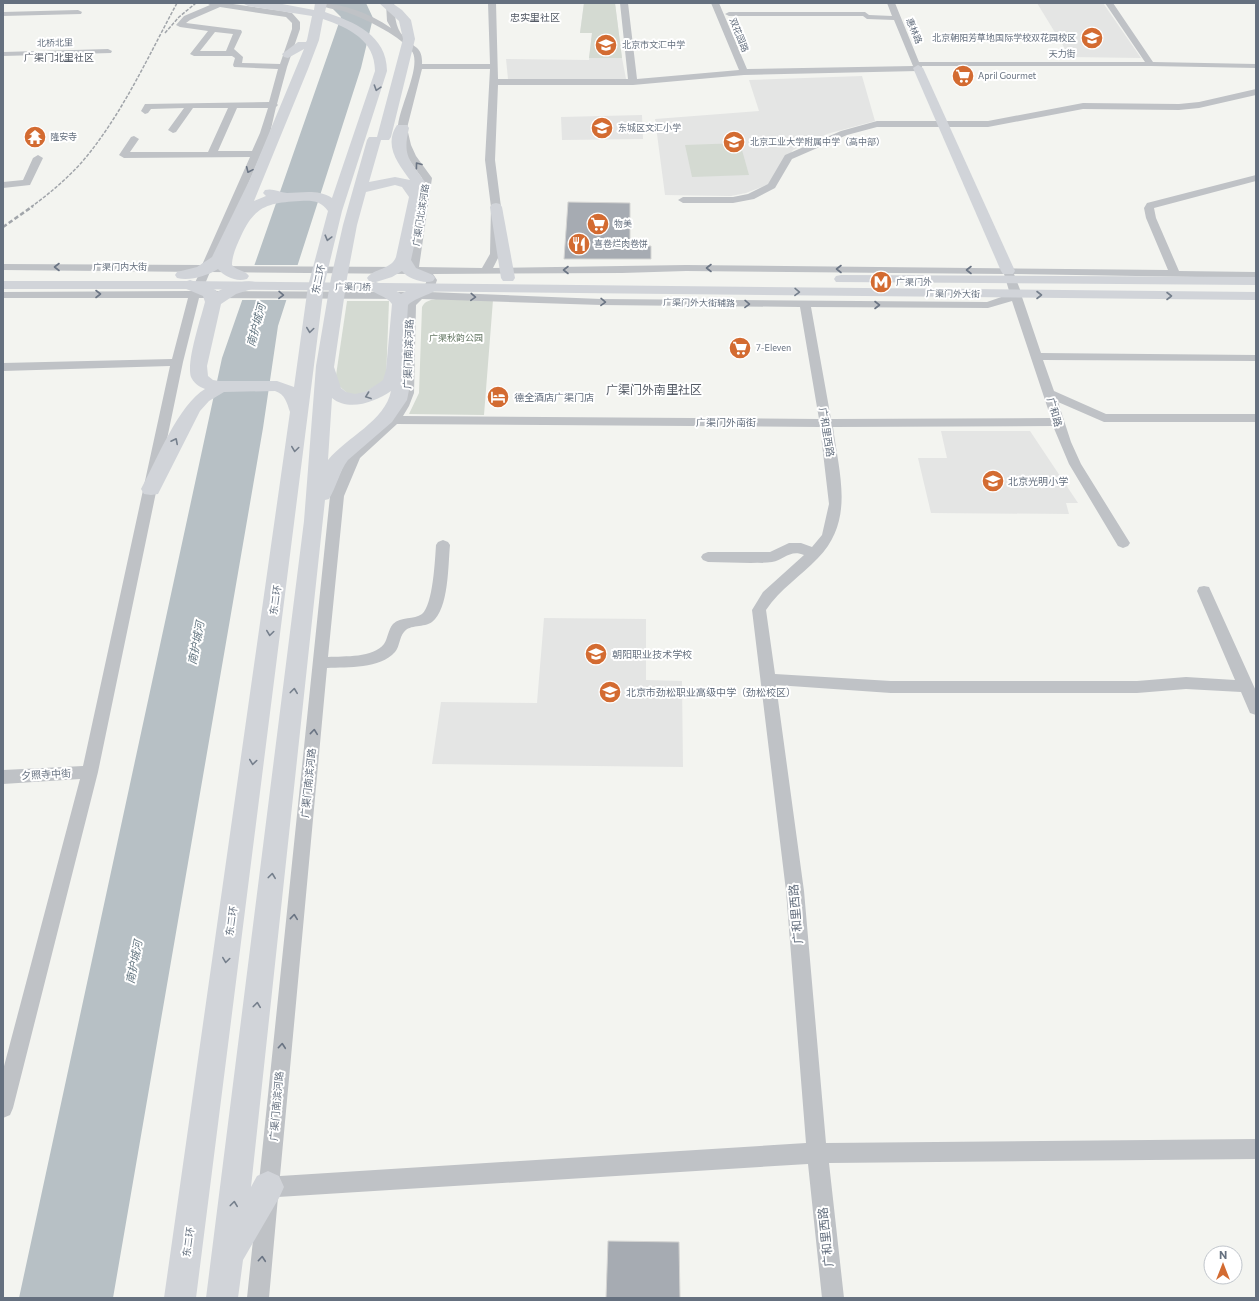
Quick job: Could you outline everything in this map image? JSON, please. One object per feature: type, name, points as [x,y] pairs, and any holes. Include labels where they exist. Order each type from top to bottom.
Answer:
[{"type":"highway","points":[[248,3],[286,5],[330,17],[361,32],[416,52]]},
{"type":"highway","points":[[220,298],[189,284],[199,272],[208,269],[212,263],[257,179],[280,120],[278,102],[307,43],[321,3]]},
{"type":"highway","points":[[283,197],[260,202],[245,213],[239,223],[224,259],[224,266],[229,272],[242,277],[230,291],[220,298],[197,371],[201,380],[206,384],[220,387],[268,384],[280,386],[288,382],[316,360],[335,392],[343,397],[361,399],[379,391],[390,381],[395,370],[416,292],[408,267],[418,182],[405,166],[397,148],[398,122],[409,39],[405,20],[398,12],[385,3]]},
{"type":"highway","points":[[286,5],[305,19],[307,24],[307,43]]},
{"type":"highway","points":[[288,54],[307,43]]},
{"type":"highway","name":"东二环","points":[[222,1298],[314,521],[316,286],[335,211],[379,81],[381,60],[390,43]]},
{"type":"highway","name":"东二环","points":[[180,1298],[300,414],[339,278],[350,225],[393,72],[394,55],[390,43]]},
{"type":"highway","points":[[265,133],[280,120]]},
{"type":"highway","points":[[350,225],[366,188],[384,137],[398,122]]},
{"type":"highway","points":[[257,179],[261,186],[275,196],[317,196],[328,200],[332,204],[335,211]]},
{"type":"highway","points":[[366,188],[389,181],[404,182],[413,188],[416,197]]},
{"type":"highway","points":[[408,267],[394,270],[377,283],[397,298],[416,292]]},
{"type":"highway","points":[[314,521],[333,466],[341,456],[386,418],[398,400],[400,390],[395,370]]},
{"type":"highway","points":[[288,382],[300,414]]},
{"type":"highway","points":[[151,489],[192,409],[202,397],[220,387]]},
{"type":"highway","points":[[228,1254],[268,1187]]},
{"type":"main road","points":[[917,66],[1010,275]]},
{"type":"main road","points":[[496,207],[508,278]]},
{"type":"main road","name":"广渠门外大街","points":[[605,286],[1010,275],[1256,281]]},
{"type":"main road","points":[[3,276],[34,280]]},
{"type":"main road","name":"广渠门桥","points":[[34,280],[189,284],[242,277],[377,283],[416,292],[605,286]]},
{"type":"main road","name":"广渠门桥","points":[[416,292],[508,278],[605,286]]},
{"type":"main road","points":[[3,285],[34,280]]},
{"type":"main road","points":[[605,286],[676,303]]},
{"type":"main road","name":"广渠门外大街","points":[[605,286],[1018,295],[1256,296]]},
{"type":"main road","points":[[823,305],[864,292]]},
{"type":"street","points":[[210,3],[282,13],[293,18],[296,22],[296,29],[283,67],[278,102],[212,263]]},
{"type":"street","points":[[321,3],[344,8],[379,24],[390,43],[416,52],[418,57],[418,66],[398,122]]},
{"type":"street","points":[[390,3],[390,43]]},
{"type":"street","points":[[487,271],[489,263],[495,254],[496,207],[490,160],[494,67],[492,3]]},
{"type":"street","points":[[624,3],[633,82]]},
{"type":"street","name":"双花园路","points":[[715,3],[745,72]]},
{"type":"street","name":"惠林路","points":[[891,3],[917,66]]},
{"type":"street","points":[[1109,3],[1152,64]]},
{"type":"street","points":[[220,4],[187,18],[180,25],[238,32],[230,50],[240,57],[237,65],[283,67]]},
{"type":"street","points":[[3,14],[78,12]]},
{"type":"street","points":[[729,14],[866,14],[867,17],[897,18]]},
{"type":"street","points":[[212,29],[194,54],[234,53]]},
{"type":"street","name":"北桥北里","points":[[3,54],[108,51]]},
{"type":"street","name":"天力街","points":[[493,82],[633,82],[745,72],[917,66],[1152,64],[1253,66]]},
{"type":"street","points":[[418,66],[494,67]]},
{"type":"street","points":[[1253,66],[1256,74]]},
{"type":"street","points":[[683,200],[732,200],[751,197],[772,186],[788,157],[844,133],[877,124],[988,124],[1083,106],[1179,107],[1199,105],[1256,92]]},
{"type":"street","points":[[150,97],[278,102]]},
{"type":"street","points":[[145,111],[148,106],[234,105],[278,102]]},
{"type":"street","points":[[212,154],[234,105]]},
{"type":"street","points":[[173,130],[190,106]]},
{"type":"street","name":"广渠门北滨河路","points":[[398,122],[408,151],[426,178],[427,184],[408,267]]},
{"type":"street","points":[[134,139],[124,155],[256,154]]},
{"type":"street","points":[[3,185],[26,184],[38,158]]},
{"type":"street","points":[[1175,274],[1151,218],[1149,208],[1151,205],[1256,178]]},
{"type":"street","name":"广渠门内大街","points":[[3,267],[212,263],[242,277]]},
{"type":"street","points":[[416,292],[396,286],[399,275],[408,267],[487,271],[686,268],[1010,275]]},
{"type":"street","name":"广渠门外大街","points":[[1010,275],[1256,275]]},
{"type":"street","name":"广和路","points":[[1010,275],[1018,295],[1065,442],[1075,464],[1123,543]]},
{"type":"street","name":"广渠门桥","points":[[242,277],[377,283]]},
{"type":"street","name":"广渠门桥","points":[[220,298],[377,283]]},
{"type":"street","points":[[3,295],[189,284],[177,362],[90,772],[3,1108]]},
{"type":"street","name":"广渠门外大街辅路","points":[[416,292],[454,296],[548,301],[805,305],[988,305],[1018,295]]},
{"type":"street","name":"广渠门南滨河路","points":[[258,1298],[288,975],[337,496],[354,456],[394,420],[403,406],[408,393],[410,304],[416,292]]},
{"type":"street","name":"广和里西路","points":[[805,305],[826,423],[836,504],[834,517],[828,536],[814,554],[768,596],[759,610],[795,891],[817,1153],[833,1298]]},
{"type":"street","points":[[1038,356],[1256,358]]},
{"type":"street","points":[[3,367],[177,362]]},
{"type":"street","points":[[1050,394],[1104,418],[1256,418]]},
{"type":"street","name":"广渠门外南街","points":[[394,420],[826,423],[1058,422]]},
{"type":"street","points":[[321,662],[370,658],[382,655],[391,647],[394,634],[400,626],[425,619],[431,615],[436,604],[443,545]]},
{"type":"street","points":[[708,557],[772,557],[789,548],[801,548],[814,554]]},
{"type":"street","points":[[1204,590],[1256,709]]},
{"type":"street","points":[[768,679],[891,687],[1137,687],[1186,683],[1246,686]]},
{"type":"street","name":"夕照寺中街","points":[[3,777],[90,772]]},
{"type":"street","points":[[268,1187],[817,1153],[1256,1150]]},
{"type":"shaded area","name":"北京市文汇中学","points":[[584,3],[615,3],[626,79],[508,79],[506,59],[589,60],[592,33],[580,33]]},
{"type":"shaded area","name":"北京朝阳芳草地国际学校双花园校区","points":[[1037,3],[1103,3],[1141,58],[1070,57]]},
{"type":"shaded area","name":"北京工业大学附属中学（高中部）","points":[[862,76],[875,121],[827,134],[793,150],[769,184],[746,193],[731,196],[665,195],[655,119],[759,111],[749,80]]},
{"type":"shaded area","name":"东城区文汇小学","points":[[642,115],[643,139],[562,140],[561,117]]},
{"type":"shaded area","name":"北京光明小学","points":[[941,431],[1030,431],[1078,503],[1066,503],[1069,514],[931,513],[918,458],[947,458]]},
{"type":"shaded area","name":"北京市劲松职业高级中学（劲松校区）","points":[[544,618],[646,619],[646,680],[682,681],[683,767],[432,764],[441,702],[537,703]]},
{"type":"green space","points":[[584,3],[615,3],[622,58],[589,58],[592,33],[580,33]]},
{"type":"green space","points":[[740,143],[749,175],[692,177],[685,145]]},
{"type":"green space","name":"广渠秋韵公园","points":[[436,299],[493,300],[484,415],[409,414],[419,393],[422,307],[426,302]]},
{"type":"green space","points":[[347,301],[389,301],[386,380],[360,395],[348,394],[335,382]]},
{"type":"water","name":"南护城河","points":[[327,3],[366,3],[373,18],[361,68],[278,326],[263,428],[113,1298],[19,1298],[222,358],[341,17]]},
{"type":"pier","points":[[252,265],[300,265],[289,300],[240,300]]},
{"type":"building","name":"物美","points":[[568,202],[630,203],[630,246],[651,246],[651,259],[564,259]]},
{"type":"building","points":[[608,1241],[679,1242],[680,1298],[606,1298]]},
{"type":"railway","points":[[31,207],[71,174],[85,159],[104,134],[137,79],[177,3]]},
{"type":"railway","points":[[165,33],[179,17],[196,3]]},
{"type":"railway","points":[[3,227],[33,206]]},
{"type":"place","name":"北京朝阳芳草地国际学校双花园校区","points":[[1092,38]]},
{"type":"place","name":"北京市文汇中学","points":[[606,45]]},
{"type":"place","name":"April Gourmet","points":[[963,76]]},
{"type":"place","name":"东城区文汇小学","points":[[602,128]]},
{"type":"place","name":"隆安寺","points":[[35,137]]},
{"type":"place","name":"北京工业大学附属中学（高中部）","points":[[734,142]]},
{"type":"place","name":"物美","points":[[598,224]]},
{"type":"place","name":"喜卷烂肉卷饼","points":[[579,244]]},
{"type":"place","name":"广渠门外","points":[[881,282]]},
{"type":"place","name":"7-Eleven","points":[[740,348]]},
{"type":"place","name":"德全酒店广渠门店","points":[[498,397]]},
{"type":"place","name":"北京光明小学","points":[[993,481]]},
{"type":"place","name":"朝阳职业技术学校","points":[[596,654]]},
{"type":"place","name":"北京市劲松职业高级中学（劲松校区）","points":[[610,692]]},
{"type":"district","name":"忠实里社区","points":[[535,17]]},
{"type":"district","name":"广渠门北里社区","points":[[59,57]]},
{"type":"district","name":"广渠门外南里社区","points":[[654,390]]}]
